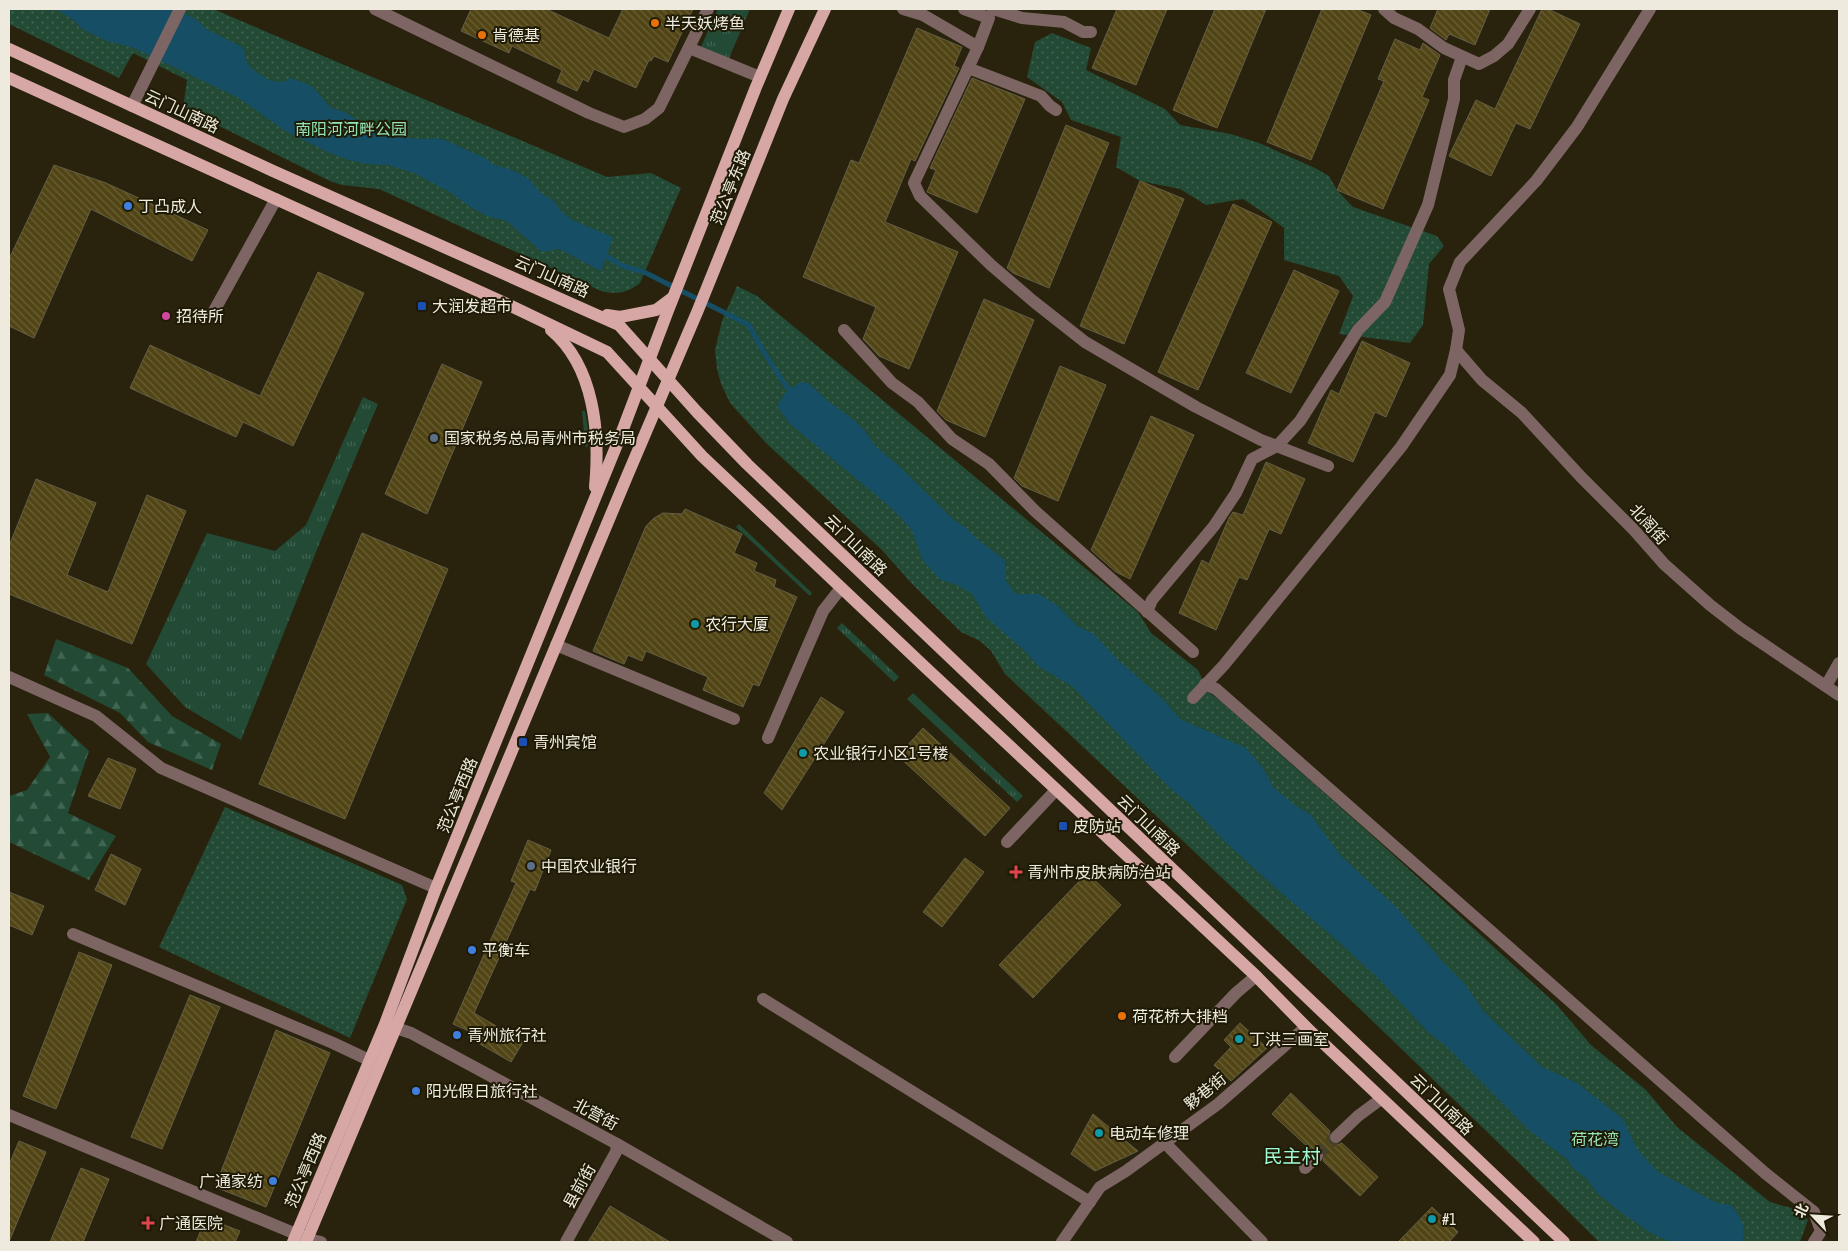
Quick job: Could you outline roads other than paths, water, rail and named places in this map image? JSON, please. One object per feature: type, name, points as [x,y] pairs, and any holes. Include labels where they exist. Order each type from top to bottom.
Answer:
[{"type":"main road","name":"范公亭东路","points":[[650,359],[672,298],[789,9]]},
{"type":"main road","name":"范公亭东路","points":[[668,380],[783,99],[825,9]]},
{"type":"main road","name":"云门山南路","points":[[9,49],[273,171],[619,325],[748,464],[1564,1242]]},
{"type":"main road","points":[[9,78],[607,352],[702,456],[1256,976],[1306,1027],[1534,1242]]},
{"type":"main road","points":[[594,313],[620,317],[656,310],[672,298]]},
{"type":"main road","points":[[537,319],[566,345],[588,387],[596,430],[594,499]]},
{"type":"main road","name":"范公亭西路","points":[[301,1239],[369,1060],[390,1026],[436,888],[650,359]]},
{"type":"main road","name":"范公亭西路","points":[[301,1239],[390,1026],[556,645],[668,380]]},
{"type":"main road","points":[[1056,790],[1072,773]]},
{"type":"street","points":[[132,106],[180,9]]},
{"type":"street","points":[[375,9],[580,109],[624,127],[644,119],[659,108],[708,9]]},
{"type":"street","points":[[903,9],[923,15],[978,47]]},
{"type":"street","points":[[964,9],[1064,22],[1083,32],[1091,32]]},
{"type":"street","points":[[1384,9],[1394,18],[1418,29],[1444,48],[1479,64],[1494,56],[1508,44],[1530,9]]},
{"type":"street","points":[[1193,698],[1224,665],[1401,447],[1450,375],[1459,330],[1449,290],[1460,262],[1541,175],[1577,127],[1650,9]]},
{"type":"street","points":[[992,12],[978,47],[914,184],[920,196],[991,265],[1085,342],[1196,407],[1261,440],[1328,466]]},
{"type":"street","points":[[689,48],[758,82]]},
{"type":"street","points":[[1147,612],[1152,600],[1214,526],[1236,493],[1252,459],[1277,446],[1300,421],[1358,330],[1385,302],[1428,205],[1454,99],[1454,80],[1462,57]]},
{"type":"street","points":[[968,68],[1041,96],[1056,110]]},
{"type":"street","points":[[214,311],[276,199]]},
{"type":"street","points":[[844,330],[892,383],[918,402],[952,439],[989,464],[1035,511],[1193,652]]},
{"type":"street","name":"北阁街","points":[[1456,350],[1482,380],[1522,413],[1664,564],[1710,605],[1741,629],[1839,695]]},
{"type":"street","points":[[768,738],[823,612],[841,588]]},
{"type":"street","points":[[556,645],[734,719]]},
{"type":"street","points":[[1826,686],[1839,663]]},
{"type":"street","points":[[9,677],[96,716],[161,768],[436,888]]},
{"type":"street","points":[[1205,684],[1216,690],[1765,1173],[1814,1212],[1821,1231],[1814,1242]]},
{"type":"street","points":[[1007,842],[1056,790]]},
{"type":"street","points":[[73,934],[333,1043],[369,1060]]},
{"type":"street","points":[[1175,1057],[1256,976]]},
{"type":"street","points":[[763,999],[1090,1202]]},
{"type":"street","name":"北营街","points":[[390,1026],[411,1033],[617,1144],[786,1242]]},
{"type":"street","name":"夥巷街","points":[[1062,1242],[1100,1187],[1218,1104],[1306,1027]]},
{"type":"street","points":[[1336,1137],[1381,1098]]},
{"type":"street","points":[[9,1116],[301,1239],[321,1242]]},
{"type":"street","points":[[1165,1143],[1262,1242]]},
{"type":"street","name":"县前街","points":[[569,1241],[616,1152],[617,1144]]},
{"type":"street","points":[[1304,1168],[1317,1156]]},
{"type":"water","points":[[56,9],[174,9],[196,19],[206,29],[244,48],[245,59],[251,68],[259,74],[271,81],[283,82],[290,78],[303,82],[313,87],[331,108],[345,112],[366,127],[406,138],[436,138],[445,140],[487,159],[492,164],[512,170],[528,178],[542,194],[553,200],[561,211],[572,220],[613,237],[601,271],[559,249],[542,252],[507,221],[487,216],[450,192],[414,173],[388,165],[367,164],[349,160],[330,153],[287,132],[239,98],[134,48],[107,41],[82,29],[75,21]]},
{"type":"water","points":[[800,382],[808,383],[854,420],[865,431],[875,446],[898,465],[955,521],[1005,560],[1006,581],[1016,594],[1039,594],[1058,606],[1077,626],[1094,634],[1118,660],[1164,700],[1180,719],[1246,748],[1263,768],[1273,787],[1296,806],[1310,814],[1341,856],[1397,908],[1443,962],[1464,983],[1483,1011],[1542,1067],[1577,1083],[1623,1119],[1637,1149],[1658,1172],[1717,1203],[1731,1205],[1742,1222],[1744,1231],[1742,1242],[1671,1242],[1651,1233],[1597,1193],[1587,1179],[1573,1168],[1568,1160],[1530,1131],[1445,1045],[1428,1032],[1378,978],[1224,841],[1189,803],[1172,790],[1073,687],[1038,666],[1027,653],[986,617],[972,594],[957,585],[941,580],[923,561],[912,531],[903,520],[888,505],[789,423],[777,406],[785,393]]},
{"type":"waterway","points":[[601,253],[623,266],[644,272],[749,325],[763,351],[786,386],[793,393]]},
{"type":"tunnel","points":[[1317,1156],[1336,1137]]},
{"type":"place","name":"半天妖烤鱼","points":[[655,23]]},
{"type":"place","name":"肯德基","points":[[482,35]]},
{"type":"place","name":"丁凸成人","points":[[128,206]]},
{"type":"place","name":"大润发超市","points":[[422,306]]},
{"type":"place","name":"招待所","points":[[166,316]]},
{"type":"place","name":"国家税务总局青州市税务局","points":[[434,438]]},
{"type":"place","name":"农行大厦","points":[[695,624]]},
{"type":"place","name":"青州宾馆","points":[[523,742]]},
{"type":"place","name":"农业银行小区1号楼","points":[[803,753]]},
{"type":"place","name":"皮防站","points":[[1063,826]]},
{"type":"place","name":"中国农业银行","points":[[531,866]]},
{"type":"place","name":"青州市皮肤病防治站","points":[[1016,872]]},
{"type":"place","name":"平衡车","points":[[472,950]]},
{"type":"place","name":"荷花桥大排档","points":[[1122,1016]]},
{"type":"place","name":"青州旅行社","points":[[457,1035]]},
{"type":"place","name":"丁洪三画室","points":[[1239,1039]]},
{"type":"place","name":"阳光假日旅行社","points":[[416,1091]]},
{"type":"place","name":"电动车修理","points":[[1099,1133]]},
{"type":"place","name":"广通家纺","points":[[273,1181]]},
{"type":"place","name":"#1","points":[[1432,1219]]},
{"type":"place","name":"广通医院","points":[[148,1223]]},
{"type":"district","name":"民主村","points":[[1292,1156]]},
{"type":"park label","name":"南阳河河畔公园","points":[[351,129]]},
{"type":"park label","name":"荷花湾","points":[[1595,1139]]}]
